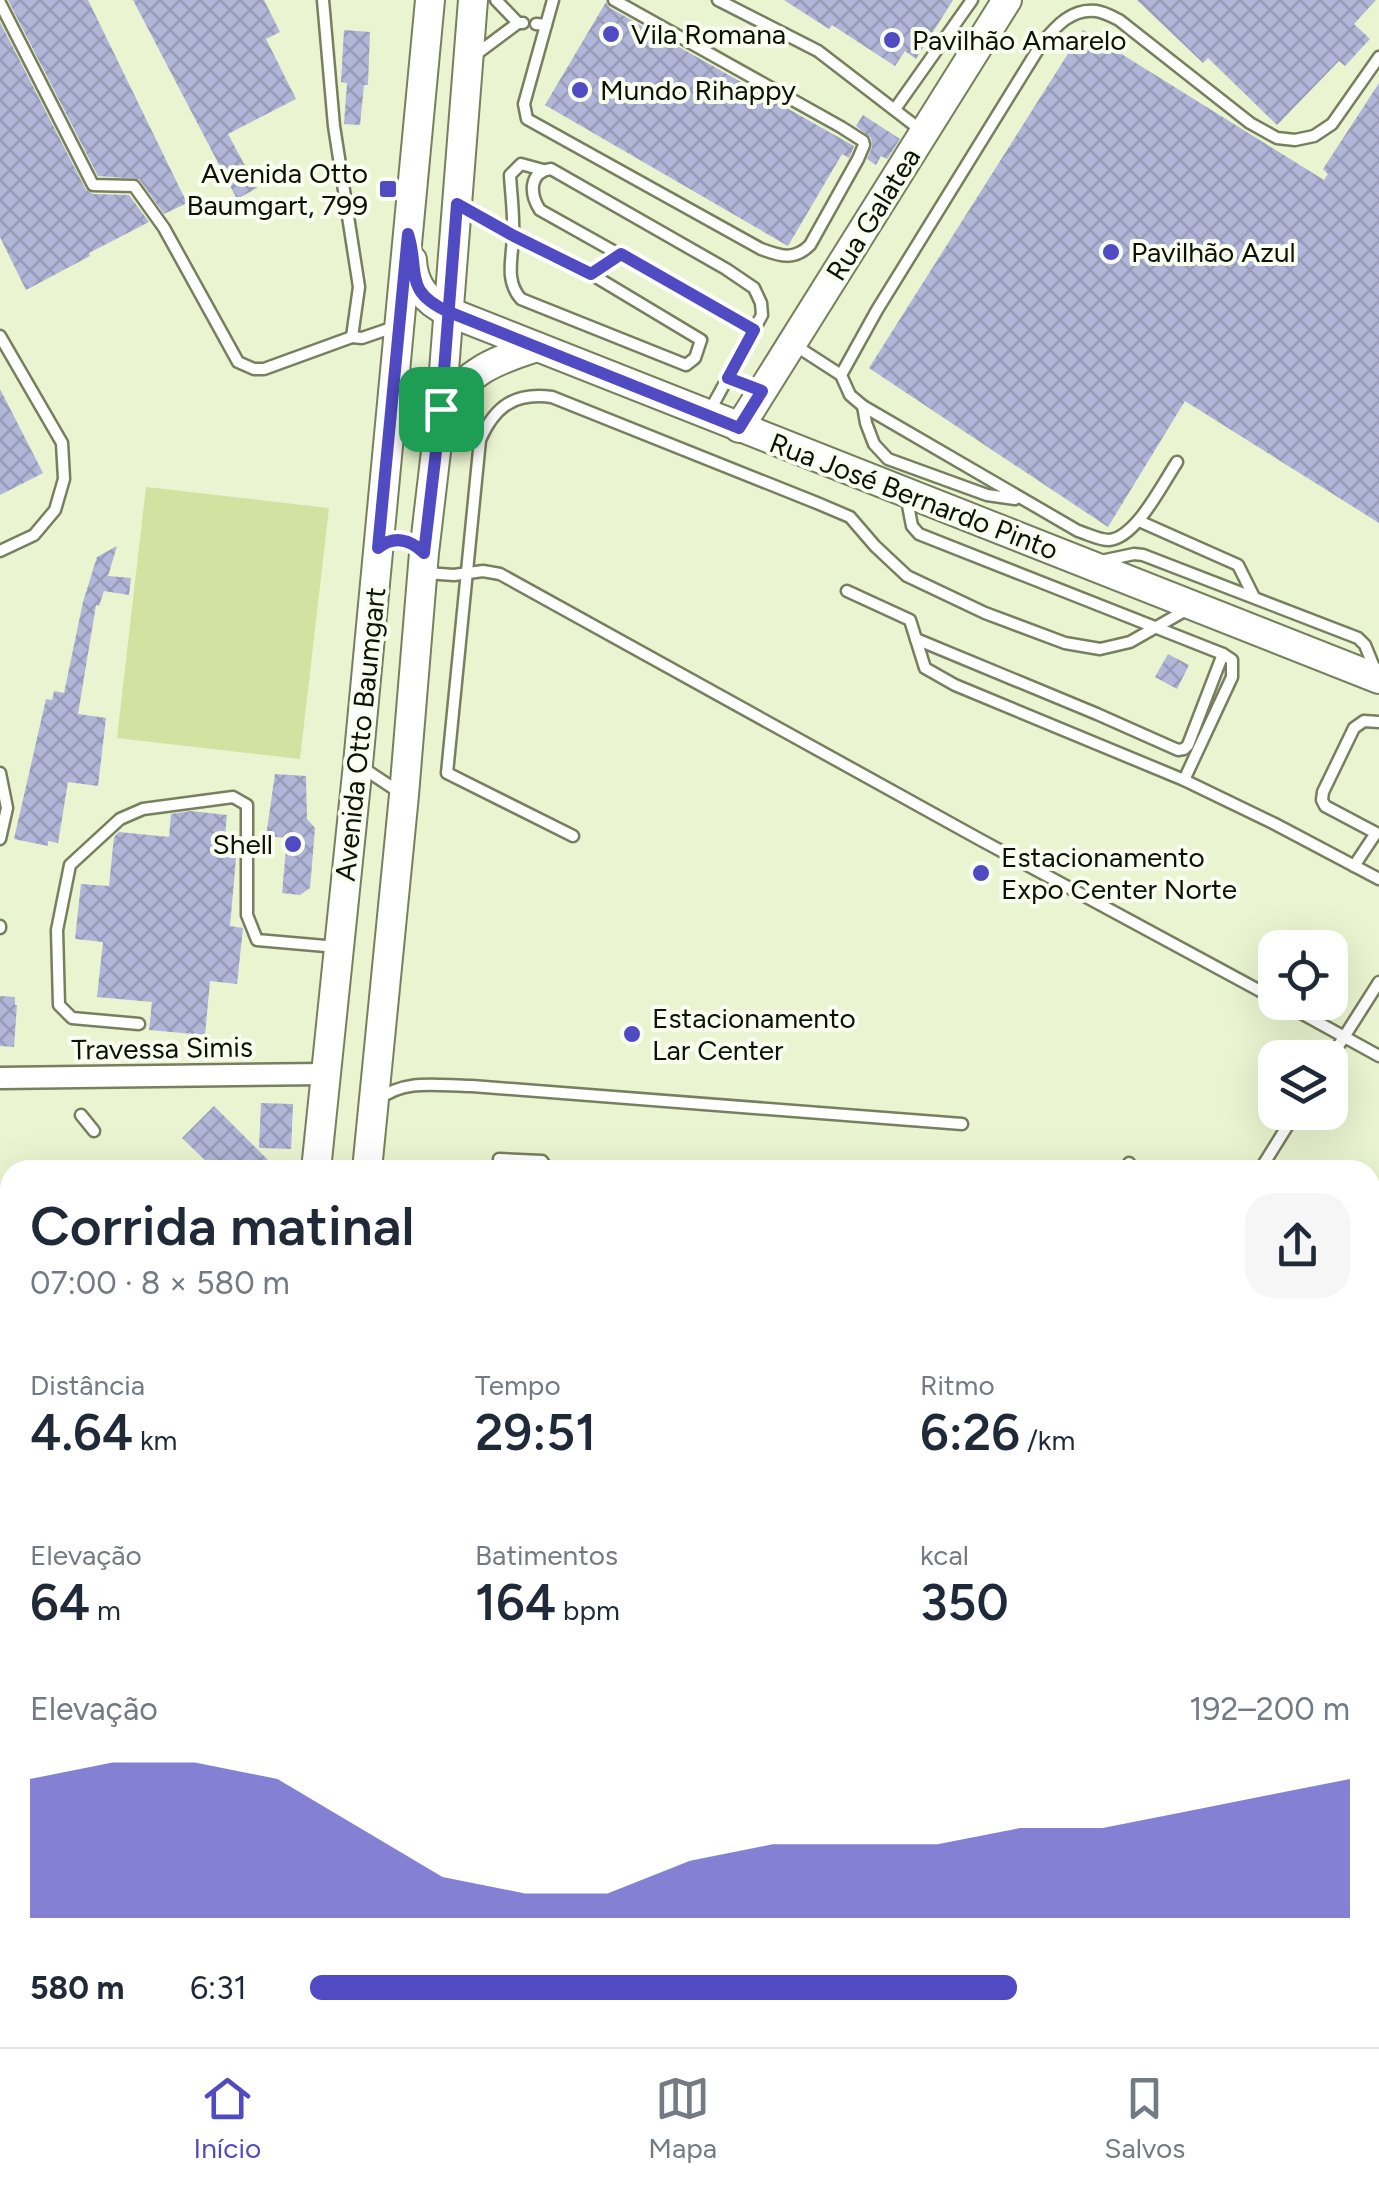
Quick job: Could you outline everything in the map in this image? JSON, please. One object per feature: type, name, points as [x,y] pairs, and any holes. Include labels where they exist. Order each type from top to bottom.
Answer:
[{"type":"main road","name":"Avenida Otto Baumgart","points":[[317,1160],[430,0]]},
{"type":"main road","name":"Avenida Otto Baumgart","points":[[368,1160],[441,409],[473,0]]},
{"type":"main road","name":"Rua Galatea","points":[[739,428],[1007,0]]},
{"type":"main road","points":[[408,234],[418,286],[437,306],[449,312]]},
{"type":"main road","name":"Rua José Bernardo Pinto","points":[[449,312],[1379,679]]},
{"type":"main road","points":[[441,409],[455,390],[476,373],[498,360],[537,347]]},
{"type":"main road","points":[[378,548],[400,539],[414,543],[424,563]]},
{"type":"street","name":"Travessa Simis","points":[[0,1078],[326,1074]]},
{"type":"lane","points":[[323,0],[334,126],[359,287],[352,337]]},
{"type":"lane","points":[[496,0],[531,24]]},
{"type":"lane","points":[[468,60],[531,24],[553,0]]},
{"type":"lane","points":[[531,24],[524,104],[528,119],[761,249],[790,257],[802,254],[858,158],[863,142],[614,0]]},
{"type":"lane","points":[[718,0],[818,52],[924,133]]},
{"type":"lane","points":[[896,109],[972,0]]},
{"type":"lane","points":[[0,2],[93,185],[134,186],[164,228],[238,362],[245,367],[264,369],[352,337],[362,338],[400,325]]},
{"type":"lane","points":[[841,375],[1042,42],[1074,14],[1096,11],[1120,20],[1250,123],[1276,138],[1314,136],[1332,124],[1379,57]]},
{"type":"lane","points":[[457,204],[514,236],[591,274],[700,340],[695,358],[686,365],[521,299],[511,282],[514,236],[510,175],[521,164],[551,169],[754,288],[762,316],[707,415]]},
{"type":"lane","points":[[543,170],[532,184],[533,199],[540,210],[754,330]]},
{"type":"lane","points":[[591,274],[621,254]]},
{"type":"lane","points":[[0,336],[62,443],[64,479],[55,510],[34,535],[0,551]]},
{"type":"lane","points":[[792,344],[841,375],[850,395],[863,406],[1022,500],[1078,531],[1101,539],[1121,536],[1139,521],[1176,462]]},
{"type":"lane","points":[[728,378],[762,391]]},
{"type":"lane","points":[[573,836],[447,773],[480,440],[489,420],[509,402],[533,394],[552,397],[817,502],[850,517],[907,576],[1065,644],[1100,649],[1130,642],[1193,607]]},
{"type":"lane","points":[[863,406],[874,444],[888,460],[987,495],[1022,500]]},
{"type":"lane","points":[[906,494],[912,526],[920,534],[1232,660],[1232,677],[1184,780]]},
{"type":"lane","points":[[1139,521],[1238,565],[1254,597]]},
{"type":"lane","points":[[1085,564],[1144,555],[1254,597],[1358,638],[1366,645],[1379,679]]},
{"type":"lane","points":[[424,563],[467,573],[500,574],[1258,990]]},
{"type":"lane","points":[[848,591],[910,620],[925,668],[955,686],[1184,780],[1379,878]]},
{"type":"lane","points":[[916,639],[1178,750],[1184,749],[1196,725],[1224,654]]},
{"type":"lane","points":[[1366,645],[1379,643]]},
{"type":"lane","points":[[1354,866],[1376,833],[1325,806],[1322,792],[1354,728],[1364,721],[1379,722]]},
{"type":"lane","points":[[358,764],[404,795]]},
{"type":"lane","points":[[0,773],[8,808],[0,840]]},
{"type":"lane","points":[[139,1024],[72,1018],[60,1004],[58,930],[70,865],[120,819],[143,809],[233,797],[247,804],[247,916],[256,940],[338,947]]},
{"type":"lane","points":[[1342,1040],[1379,982]]},
{"type":"lane","points":[[1313,1020],[1379,1056]]},
{"type":"lane","points":[[374,1104],[391,1090],[404,1086],[472,1086],[962,1124]]},
{"type":"lane","points":[[80,1116],[94,1131]]},
{"type":"lane","points":[[1266,1160],[1285,1130]]},
{"type":"lane","points":[[499,1159],[513,1160]]},
{"type":"green space","points":[[146,487],[329,508],[300,759],[117,738]]},
{"type":"building","points":[[8,0],[88,0],[187,203],[164,214],[139,179],[98,176]]},
{"type":"building","points":[[133,0],[264,0],[280,32],[266,39],[296,99],[228,134],[257,188],[237,199]]},
{"type":"building","name":"Pavilhão Amarelo","points":[[784,0],[953,0],[916,59],[905,51],[895,66],[832,25],[829,29]]},
{"type":"building","points":[[1137,0],[1376,0],[1354,24],[1370,39],[1345,66],[1339,61],[1277,125],[1208,58],[1203,63]]},
{"type":"building","points":[[606,2],[610,8],[854,146],[849,158],[842,154],[788,246],[545,105]]},
{"type":"building","points":[[0,22],[86,190],[93,194],[129,195],[149,222],[26,290],[0,237]]},
{"type":"building","points":[[344,30],[370,32],[368,85],[364,85],[360,125],[344,124]]},
{"type":"building","name":"Pavilhão Azul","points":[[1083,30],[1324,180],[1328,174],[1323,169],[1379,83],[1379,523],[1185,401],[1108,527],[869,368]]},
{"type":"building","points":[[863,115],[900,139],[887,159],[881,156],[876,165],[867,159],[871,138],[856,126]]},
{"type":"building","points":[[0,389],[43,473],[0,495]]},
{"type":"building","points":[[117,546],[108,576],[131,578],[129,595],[104,591],[99,606],[96,605],[78,714],[106,718],[98,786],[68,782],[58,843],[48,841],[48,846],[14,839],[46,699],[52,700],[54,691],[64,693],[97,557]]},
{"type":"building","points":[[1168,654],[1189,665],[1177,689],[1155,677]]},
{"type":"building","points":[[275,774],[306,776],[307,819],[315,828],[310,888],[300,895],[282,893],[287,838],[266,836]]},
{"type":"building","points":[[191,811],[227,815],[223,856],[236,858],[230,926],[243,928],[237,984],[210,981],[205,1035],[149,1030],[152,1002],[97,997],[103,942],[75,939],[81,884],[109,886],[114,837],[119,832],[169,837],[171,814]]},
{"type":"building","points":[[0,996],[15,997],[14,1047],[0,1046]]},
{"type":"building","points":[[261,1103],[293,1104],[291,1149],[259,1148]]},
{"type":"building","points":[[214,1106],[268,1160],[205,1160],[182,1138]]},
{"type":"place","name":"Vila Romana","points":[[611,34]]},
{"type":"place","name":"Pavilhão Amarelo","points":[[892,40]]},
{"type":"place","name":"Mundo Rihappy","points":[[580,90]]},
{"type":"place","name":"Avenida Otto Baumgart, 799","points":[[388,189]]},
{"type":"place","name":"Pavilhão Azul","points":[[1111,252]]},
{"type":"place","name":"Shell","points":[[293,844]]},
{"type":"place","name":"Estacionamento Expo Center Norte","points":[[981,873]]},
{"type":"place","name":"Estacionamento Lar Center","points":[[632,1034]]},
{"type":"route","points":[[441,409],[424,553],[414,543],[400,539],[378,548],[408,234],[418,286],[437,306],[449,312],[739,428],[762,391],[728,378],[754,330],[621,254],[591,274],[457,204],[449,312],[441,409]]}]
